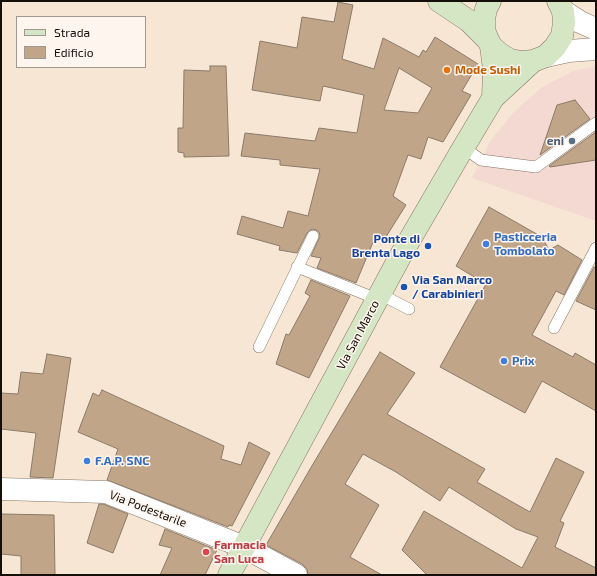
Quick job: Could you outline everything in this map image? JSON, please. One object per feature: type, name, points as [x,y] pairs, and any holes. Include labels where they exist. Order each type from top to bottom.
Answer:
[{"type":"main road","points":[[439,1],[469,21],[500,54],[510,60],[522,62],[540,59]]},
{"type":"main road","name":"Via San Marco","points":[[490,1],[486,9],[484,30],[490,43],[494,69],[493,98]]},
{"type":"main road","name":"Via San Marco","points":[[229,575],[402,253],[493,98],[514,77],[556,48],[562,36],[564,24],[562,5]]},
{"type":"street","points":[[562,5],[580,22],[596,29]]},
{"type":"street","points":[[540,59],[569,51],[596,49]]},
{"type":"street","name":"Via Podestarile","points":[[1,488],[106,492],[244,547],[296,575]]},
{"type":"lane","points":[[464,148],[481,160],[536,167],[596,123]]},
{"type":"lane","points":[[259,347],[312,236]]},
{"type":"lane","points":[[554,328],[596,248]]},
{"type":"lane","points":[[297,267],[409,309]]},
{"type":"shaded area","points":[[596,66],[596,221],[472,178],[491,140],[514,112],[542,87],[573,71]]},
{"type":"building","points":[[338,2],[353,5],[342,59],[374,69],[383,38],[419,57],[423,50],[426,52],[435,37],[478,64],[462,91],[471,95],[443,142],[428,137],[421,159],[408,155],[393,196],[406,205],[384,240],[376,235],[356,283],[317,268],[321,258],[311,256],[320,236],[319,232],[316,230],[312,229],[307,233],[297,253],[279,250],[280,246],[237,234],[242,216],[283,228],[288,211],[308,216],[320,169],[280,165],[280,160],[241,156],[245,133],[315,141],[319,128],[357,133],[364,95],[323,86],[320,101],[252,90],[260,41],[297,48],[302,17],[334,22]],"holes":[[[399,68],[432,88],[418,113],[384,110]]]},
{"type":"building","points":[[210,66],[226,66],[229,156],[184,157],[184,153],[178,152],[178,128],[183,128],[184,70],[210,71]]},
{"type":"building","points":[[575,100],[590,119],[540,155],[557,105]]},
{"type":"building","points":[[596,132],[596,160],[549,166]]},
{"type":"building","points":[[489,207],[542,237],[549,250],[558,245],[582,260],[564,295],[556,291],[532,335],[573,357],[575,353],[596,365],[596,411],[542,381],[525,413],[440,367],[486,284],[456,266]]},
{"type":"building","points":[[594,267],[596,269],[596,310],[576,301]]},
{"type":"building","points":[[311,280],[350,296],[309,378],[276,364],[286,334],[289,335],[310,296],[305,293]]},
{"type":"building","points":[[380,352],[415,373],[387,414],[485,469],[477,482],[530,512],[556,458],[584,472],[560,521],[564,523],[555,547],[596,568],[596,575],[427,575],[402,550],[424,511],[522,568],[538,537],[516,529],[449,487],[440,501],[396,472],[363,454],[345,484],[379,505],[350,557],[382,575],[308,575],[307,569],[302,564],[266,545]]},
{"type":"building","points":[[47,354],[71,358],[53,478],[30,477],[36,433],[1,429],[1,393],[18,394],[21,372],[43,374]]},
{"type":"building","points":[[102,390],[224,446],[221,459],[241,465],[249,442],[270,453],[232,526],[229,525],[228,527],[107,480],[118,449],[78,432],[93,393],[99,396]]},
{"type":"building","points":[[99,504],[103,504],[128,514],[113,553],[87,543]]},
{"type":"building","points":[[1,514],[54,515],[55,575],[21,575],[21,556],[1,554]]},
{"type":"building","points":[[165,529],[217,550],[205,575],[160,575],[172,548],[159,545]]},
{"type":"place","name":"Mode Sushi","points":[[447,70]]},
{"type":"place","name":"eni","points":[[572,141]]},
{"type":"place","name":"Pasticceria Tombolato","points":[[486,244]]},
{"type":"place","name":"Ponte di Brenta Lago","points":[[428,246]]},
{"type":"place","name":"Via San Marco / Carabinieri","points":[[404,287]]},
{"type":"place","name":"Prix","points":[[504,361]]},
{"type":"place","name":"F.A.P. SNC","points":[[87,461]]},
{"type":"place","name":"Farmacia San Luca","points":[[206,552]]}]
